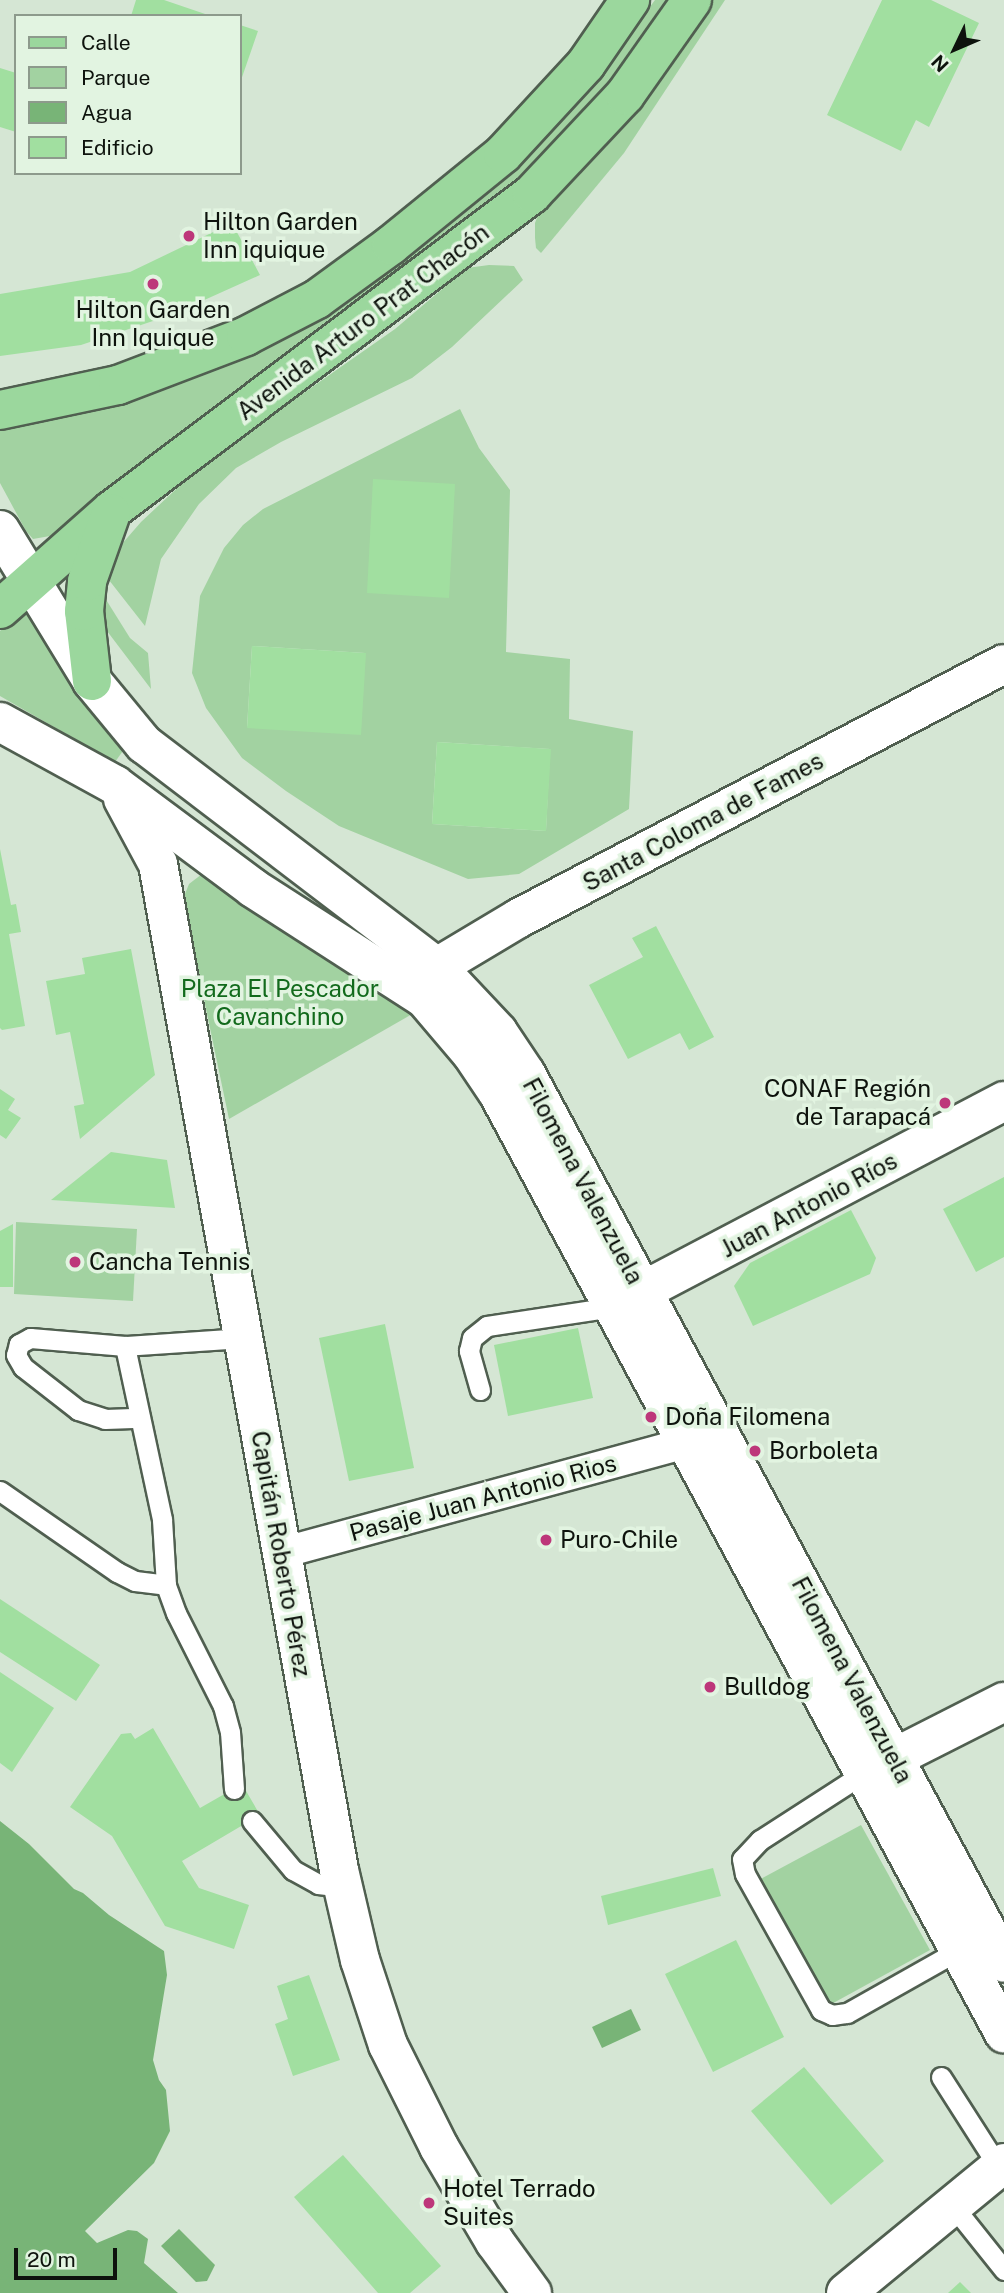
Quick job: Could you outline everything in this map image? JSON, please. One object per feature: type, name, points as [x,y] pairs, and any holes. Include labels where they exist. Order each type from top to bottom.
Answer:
[{"type":"main road","name":"Avenida Arturo Prat Chacón","points":[[0,410],[118,385],[246,336],[317,299],[391,245],[503,154],[586,64],[630,0]]},
{"type":"main road","name":"Avenida Arturo Prat Chacón","points":[[0,609],[112,510],[532,194],[625,95],[692,0]]},
{"type":"main road","points":[[92,681],[84,611],[87,581],[112,510]]},
{"type":"street","name":"Filomena Valenzuela","points":[[0,530],[92,681],[144,744],[423,978],[425,999],[449,1025],[498,1093],[628,1300],[879,1766],[959,1950],[1004,2033]]},
{"type":"street","name":"Santa Coloma de Fames","points":[[423,978],[519,918],[1004,664]]},
{"type":"street","name":"Filomena Valenzuela","points":[[0,722],[115,785],[253,888],[423,978]]},
{"type":"street","name":"Capitán Roberto Pérez","points":[[115,785],[138,822],[158,864],[241,1338],[342,1887],[360,1960],[388,2045],[439,2147],[495,2242],[532,2293]]},
{"type":"street","name":"Juan Antonio Ríos","points":[[628,1300],[1004,1101]]},
{"type":"street","name":"Filomena Valenzuela","points":[[628,1300],[686,1443],[879,1766],[1004,1963]]},
{"type":"street","name":"Pasaje Juan Antonio Rios","points":[[281,1553],[686,1443]]},
{"type":"street","points":[[879,1766],[1004,1702]]},
{"type":"street","points":[[846,2293],[1002,2168]]},
{"type":"lane","points":[[480,1390],[468,1350],[472,1338],[486,1326],[628,1300]]},
{"type":"lane","points":[[140,1418],[105,1419],[78,1410],[23,1367],[16,1355],[19,1344],[30,1338],[125,1346],[241,1338]]},
{"type":"lane","points":[[125,1346],[162,1519],[166,1585],[176,1612],[223,1706],[230,1732],[234,1789]]},
{"type":"lane","points":[[0,1491],[117,1572],[135,1581],[166,1585]]},
{"type":"lane","points":[[879,1766],[760,1840],[742,1859],[745,1874],[821,2010],[832,2015],[847,2013],[959,1950]]},
{"type":"lane","points":[[252,1821],[293,1870],[318,1884],[342,1887]]},
{"type":"lane","points":[[941,2077],[1002,2168]]},
{"type":"lane","points":[[953,2206],[1004,2270]]},
{"type":"green space","points":[[655,0],[671,0],[620,72],[552,148],[512,187],[50,536],[33,539],[26,531],[0,483],[0,422],[228,359],[615,54]]},
{"type":"green space","points":[[710,0],[725,0],[624,153],[541,253],[536,248],[535,223],[541,207]]},
{"type":"green space","points":[[514,266],[523,280],[452,347],[412,378],[281,442],[236,468],[199,504],[161,559],[145,626],[105,575],[121,545],[141,522],[205,462],[395,329],[467,268]]},
{"type":"green space","points":[[460,409],[479,448],[510,490],[506,652],[570,659],[569,719],[633,731],[629,809],[519,874],[468,879],[339,826],[242,758],[206,708],[192,673],[200,596],[224,548],[243,525],[263,509]],"holes":[[[252,646],[365,653],[247,727]],[[437,742],[550,749],[546,831],[432,824]]]},
{"type":"green space","points":[[100,590],[130,638],[148,653],[151,689],[107,631],[102,619]]},
{"type":"green space","points":[[26,608],[125,748],[115,762],[0,696],[0,631]]},
{"type":"green space","name":"Plaza El Pescador Cavanchino","points":[[202,874],[216,876],[421,1009],[229,1119],[183,899],[189,884]]},
{"type":"green space","name":"Cancha Tennis","points":[[16,1222],[137,1229],[133,1301],[14,1294]]},
{"type":"green space","points":[[861,1825],[930,1950],[826,2007],[757,1881]]},
{"type":"water","points":[[0,1821],[29,1844],[74,1889],[164,1951],[167,1975],[153,2060],[159,2080],[166,2090],[170,2131],[154,2163],[85,2231],[97,2243],[128,2230],[137,2231],[148,2239],[144,2263],[178,2293],[0,2293]]},
{"type":"water","points":[[631,2009],[641,2030],[602,2048],[592,2027]]},
{"type":"water","points":[[179,2229],[215,2265],[207,2281],[196,2282],[161,2246]]},
{"type":"building","points":[[136,0],[164,0],[205,14],[132,14]]},
{"type":"building","points":[[882,0],[931,0],[979,23],[929,127],[916,120],[901,151],[827,115]]},
{"type":"building","points":[[242,26],[258,31],[242,77]]},
{"type":"building","points":[[0,68],[14,72],[14,131],[0,127]]},
{"type":"building","name":"Hilton Garden Inn Iquique","points":[[232,223],[260,275],[171,315],[81,345],[0,356],[0,294],[130,272]]},
{"type":"building","points":[[373,479],[455,484],[449,598],[367,593]]},
{"type":"building","points":[[252,646],[366,653],[361,735],[247,728]]},
{"type":"building","points":[[437,742],[551,749],[546,831],[432,824]]},
{"type":"building","points":[[0,849],[11,905],[16,904],[21,932],[9,934],[25,1026],[2,1030],[0,1028]]},
{"type":"building","points":[[656,926],[714,1037],[689,1050],[680,1033],[628,1059],[589,985],[643,957],[632,938]]},
{"type":"building","points":[[131,949],[155,1075],[80,1139],[74,1106],[84,1104],[70,1032],[56,1035],[46,981],[85,974],[82,958]]},
{"type":"building","points":[[0,1089],[15,1099],[8,1110],[21,1118],[6,1139],[0,1135]]},
{"type":"building","points":[[111,1152],[167,1160],[175,1208],[51,1200]]},
{"type":"building","points":[[1004,1177],[1004,1257],[976,1272],[943,1209]]},
{"type":"building","points":[[851,1210],[876,1258],[870,1274],[753,1326],[734,1286],[750,1263]]},
{"type":"building","points":[[13,1224],[13,1287],[0,1287],[0,1231]]},
{"type":"building","points":[[385,1324],[414,1468],[349,1481],[319,1338]]},
{"type":"building","points":[[578,1328],[593,1398],[508,1416],[494,1345]]},
{"type":"building","points":[[0,1599],[100,1665],[76,1701],[0,1652]]},
{"type":"building","points":[[0,1672],[54,1708],[12,1772],[0,1763]]},
{"type":"building","points":[[153,1728],[200,1808],[242,1784],[260,1815],[182,1861],[199,1888],[249,1905],[234,1949],[165,1926],[112,1836],[70,1807],[121,1734],[131,1733],[135,1739]]},
{"type":"building","points":[[713,1868],[721,1896],[608,1925],[601,1896]]},
{"type":"building","points":[[736,1940],[784,2037],[713,2072],[665,1974]]},
{"type":"building","points":[[309,1975],[340,2060],[293,2076],[275,2024],[288,2019],[277,1986]]},
{"type":"building","points":[[804,2067],[884,2161],[831,2205],[751,2111]]},
{"type":"building","points":[[343,2155],[441,2266],[410,2293],[378,2293],[294,2197]]},
{"type":"building","points":[[960,2282],[971,2293],[948,2293]]},
{"type":"place","name":"Hilton Garden Inn iquique","points":[[189,236]]},
{"type":"place","name":"Hilton Garden Inn Iquique","points":[[153,284]]},
{"type":"place","name":"CONAF Región de Tarapacá","points":[[945,1103]]},
{"type":"place","name":"Cancha Tennis","points":[[75,1262]]},
{"type":"place","name":"Doña Filomena","points":[[651,1417]]},
{"type":"place","name":"Borboleta","points":[[755,1451]]},
{"type":"place","name":"Puro-Chile","points":[[546,1540]]},
{"type":"place","name":"Bulldog","points":[[710,1687]]},
{"type":"place","name":"Hotel Terrado Suites","points":[[429,2203]]}]
